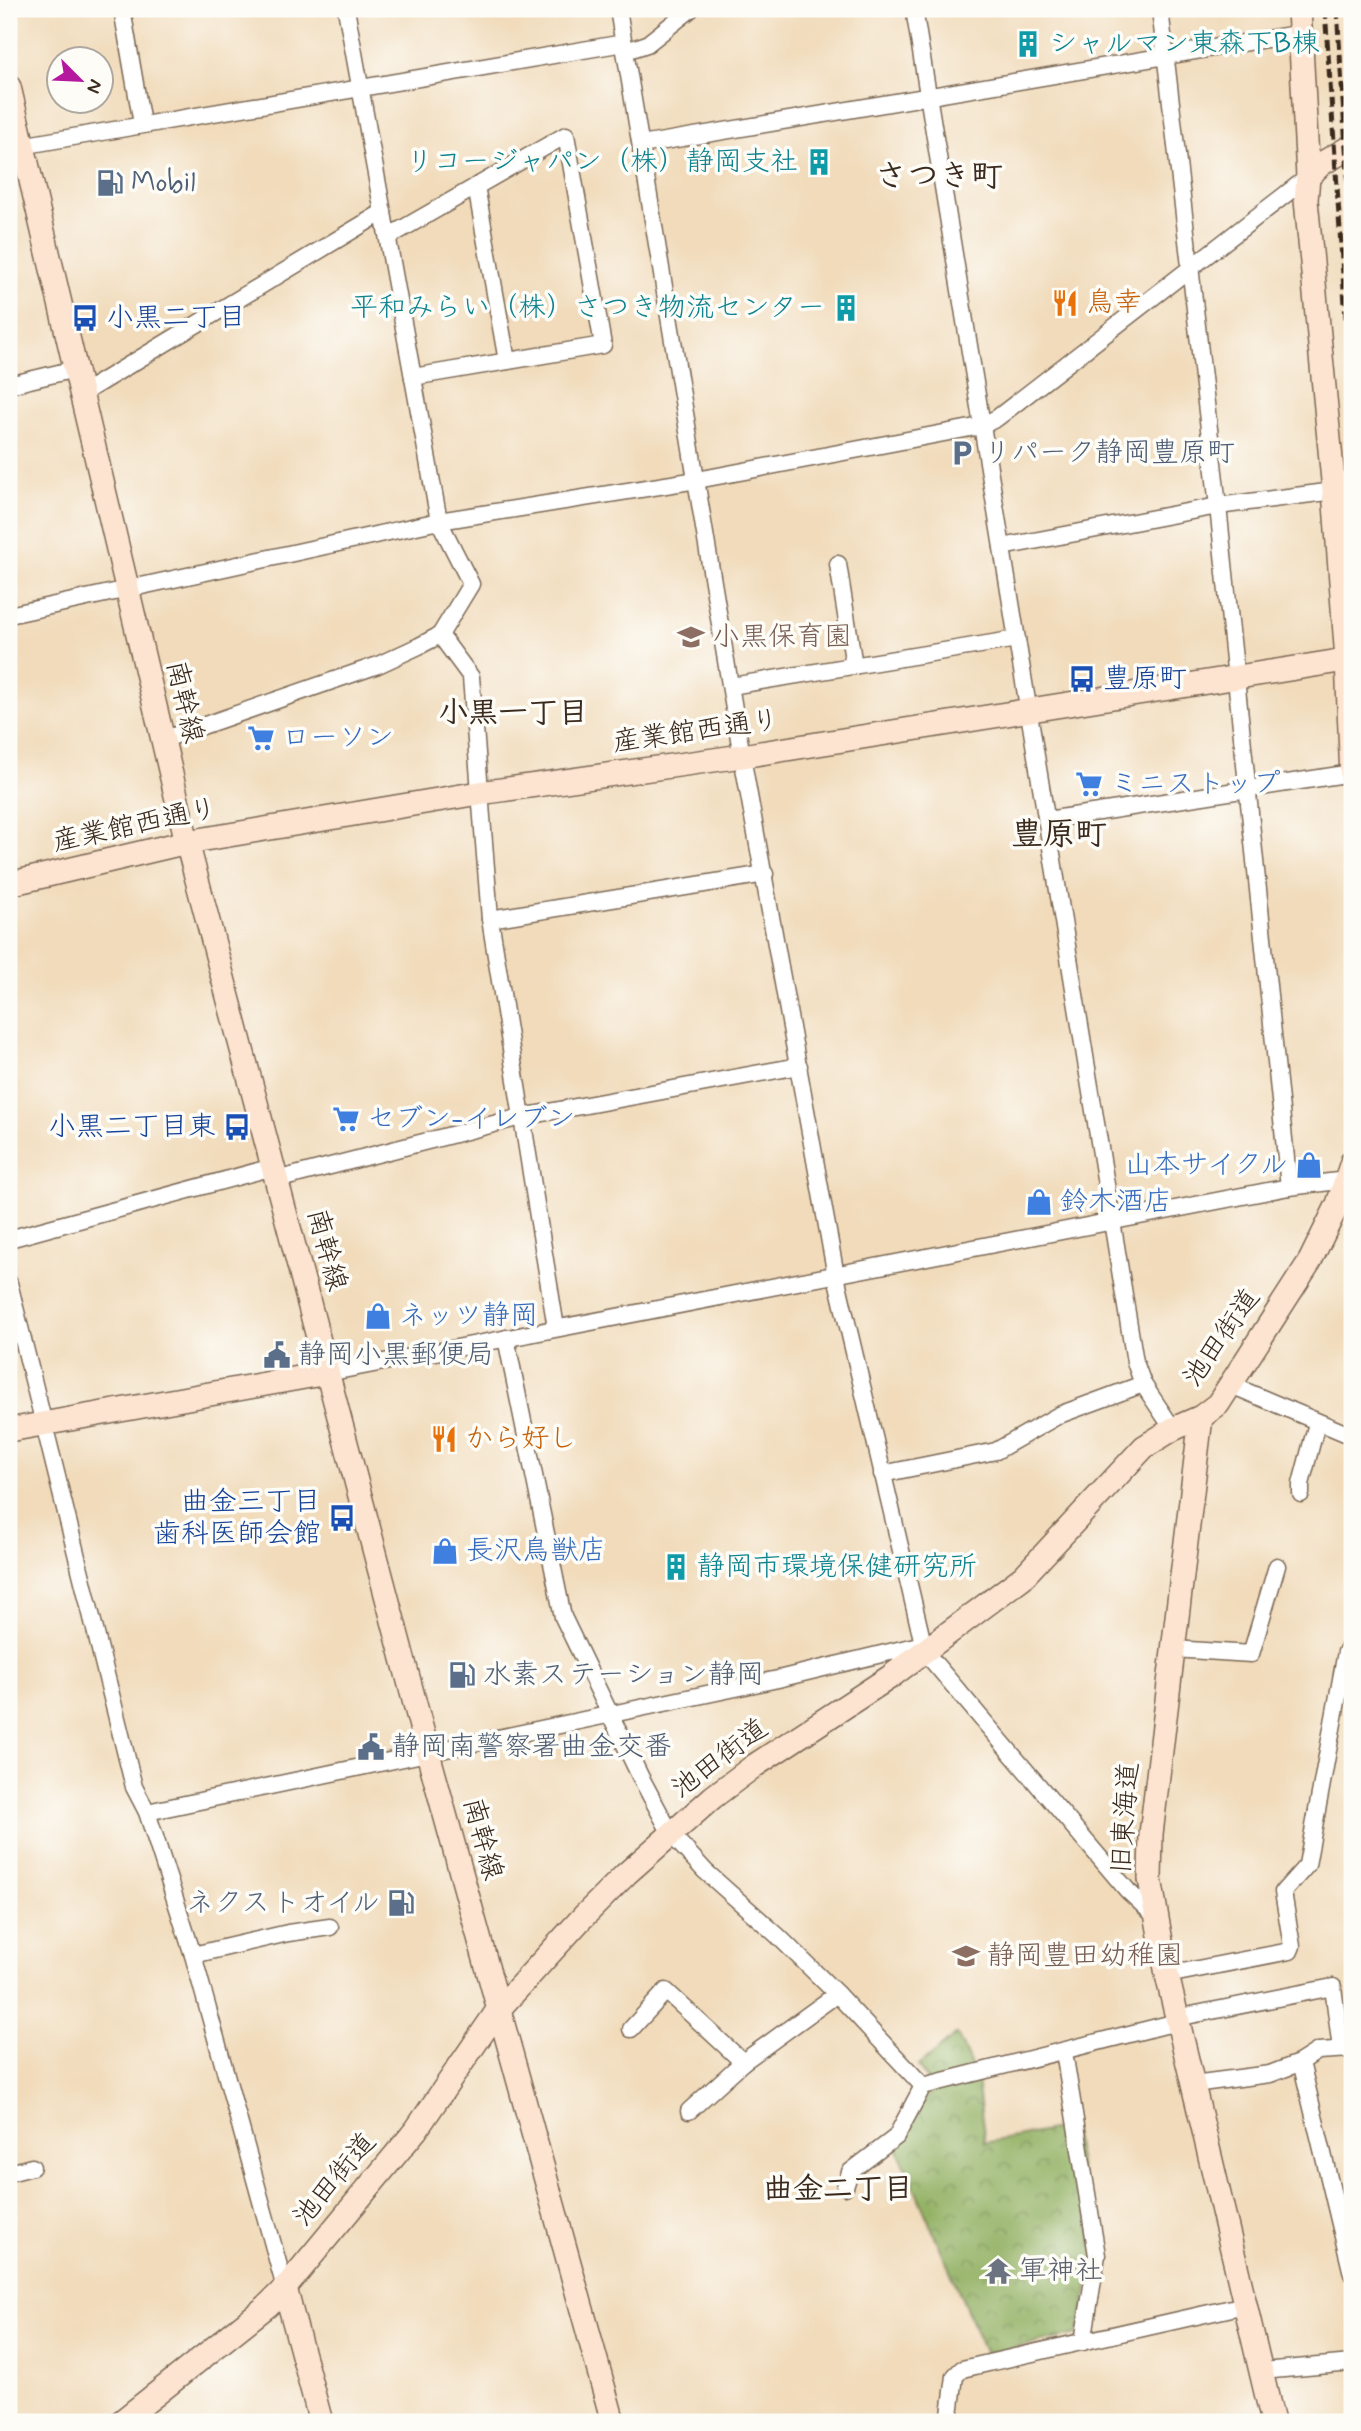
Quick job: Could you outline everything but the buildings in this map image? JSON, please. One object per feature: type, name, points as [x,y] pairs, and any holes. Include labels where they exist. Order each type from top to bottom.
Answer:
[{"type":"street","points":[[122,9],[142,124]]},
{"type":"street","points":[[162,740],[378,665],[440,635],[471,584],[439,521],[346,9]]},
{"type":"street","points":[[618,9],[742,756],[836,1276],[924,1648],[1128,1891],[1156,1917]]},
{"type":"street","points":[[15,146],[359,88],[647,44],[691,9]]},
{"type":"street","points":[[914,9],[1135,1362],[1143,1384],[1173,1429]]},
{"type":"street","points":[[1160,9],[1218,506],[1289,1187]]},
{"type":"street","points":[[1047,820],[1248,788],[1352,775],[1349,659],[1306,200],[1308,177],[1299,9]]},
{"type":"street","points":[[641,145],[1301,33]]},
{"type":"street","name":"南幹線","points":[[9,86],[15,146],[75,369],[187,842],[428,1753],[613,2422]]},
{"type":"street","points":[[388,236],[566,135],[603,345],[413,377]]},
{"type":"street","points":[[9,615],[439,521],[697,480],[981,426],[997,418],[1308,177],[1321,163],[1352,146]]},
{"type":"street","points":[[476,186],[507,361]]},
{"type":"street","points":[[81,394],[383,212]]},
{"type":"street","points":[[9,386],[75,369]]},
{"type":"street","points":[[1002,547],[1218,506],[1334,491]]},
{"type":"street","points":[[838,564],[854,666]]},
{"type":"street","points":[[440,635],[471,677],[490,919],[556,1328]]},
{"type":"street","points":[[731,686],[1017,639]]},
{"type":"street","name":"産業館西通り","points":[[9,884],[187,842],[479,793],[742,756],[1349,659]]},
{"type":"street","points":[[490,919],[765,874]]},
{"type":"street","points":[[9,1239],[275,1173],[521,1117],[799,1066]]},
{"type":"street","points":[[9,1430],[327,1373],[836,1276],[1289,1187],[1349,1171]]},
{"type":"street","name":"池田街道","points":[[121,2422],[267,2306],[285,2288],[416,2130],[498,2010],[582,1918],[671,1834],[754,1766],[890,1677],[924,1648],[1023,1577],[1144,1447],[1173,1429],[1202,1417],[1217,1404],[1345,1204],[1349,1171]]},
{"type":"street","points":[[9,1283],[134,1787],[147,1812],[192,1955],[321,2422]]},
{"type":"street","points":[[506,1338],[563,1617],[671,1834],[705,1871],[778,1936],[837,1994],[923,2086]]},
{"type":"street","points":[[882,1474],[996,1451],[1059,1415],[1143,1384]]},
{"type":"street","points":[[1231,1385],[1352,1436]]},
{"type":"street","name":"旧東海道","points":[[1202,1417],[1149,1857],[1150,1879],[1177,2020],[1273,2422]]},
{"type":"street","points":[[1301,1494],[1301,1484],[1317,1423]]},
{"type":"street","points":[[1173,1649],[1251,1654],[1277,1566]]},
{"type":"street","points":[[1167,1975],[1290,1951],[1292,1946],[1283,1892],[1307,1865],[1346,1652],[1352,1641]]},
{"type":"street","points":[[147,1812],[924,1648]]},
{"type":"street","points":[[192,1955],[288,1933],[330,1927]]},
{"type":"street","points":[[845,2187],[850,2172],[896,2137],[923,2086],[1064,2052],[1177,2020],[1333,1987],[1346,2049],[1318,2051],[1301,2062],[1270,2074],[1193,2084]]},
{"type":"street","points":[[631,2029],[666,1991],[743,2062]]},
{"type":"street","points":[[688,2111],[743,2062],[837,1994]]},
{"type":"street","points":[[1064,2052],[1097,2255],[1083,2342]]},
{"type":"street","points":[[1301,2062],[1352,2274]]},
{"type":"street","points":[[9,2173],[32,2167]]},
{"type":"street","points":[[949,2422],[955,2376],[962,2369],[1245,2305]]},
{"type":"street","points":[[1261,2371],[1352,2363]]},
{"type":"green space","points":[[957,2034],[977,2080],[985,2143],[1072,2126],[1095,2255],[1078,2334],[986,2354],[895,2143],[933,2089],[918,2066]]},
{"type":"railway","points":[[1325,9],[1352,408]]},
{"type":"railway","points":[[1337,9],[1352,240]]},
{"type":"place","name":"シャルマン東森下B棟","points":[[1028,44]]},
{"type":"place","name":"リコージャパン（株）静岡支社","points":[[819,162]]},
{"type":"place","name":"Mobil","points":[[110,183]]},
{"type":"place","name":"鳥幸","points":[[1065,303]]},
{"type":"place","name":"平和みらい（株）さつき物流センター","points":[[846,308]]},
{"type":"place","name":"小黒二丁目","points":[[85,318]]},
{"type":"place","name":"リパーク静岡豊原町","points":[[962,453]]},
{"type":"place","name":"小黒保育園","points":[[691,637]]},
{"type":"place","name":"豊原町","points":[[1082,679]]},
{"type":"place","name":"ローソン","points":[[261,738]]},
{"type":"place","name":"ミニストップ","points":[[1089,784]]},
{"type":"place","name":"セブン-イレブン","points":[[346,1119]]},
{"type":"place","name":"小黒二丁目東","points":[[237,1127]]},
{"type":"place","name":"山本サイクル","points":[[1309,1165]]},
{"type":"place","name":"鈴木酒店","points":[[1039,1202]]},
{"type":"place","name":"ネッツ静岡","points":[[378,1316]]},
{"type":"place","name":"静岡小黒郵便局","points":[[277,1355]]},
{"type":"place","name":"から好し","points":[[444,1439]]},
{"type":"place","name":"曲金三丁目 歯科医師会館","points":[[342,1518]]},
{"type":"place","name":"長沢鳥獣店","points":[[445,1551]]},
{"type":"place","name":"静岡市環境保健研究所","points":[[676,1567]]},
{"type":"place","name":"水素ステーション静岡","points":[[462,1675]]},
{"type":"place","name":"静岡南警察署曲金交番","points":[[371,1747]]},
{"type":"place","name":"ネクストオイル","points":[[401,1903]]},
{"type":"place","name":"静岡豊田幼稚園","points":[[966,1956]]},
{"type":"place","name":"軍神社","points":[[998,2271]]},
{"type":"district","name":"さつき町","points":[[939,177]]},
{"type":"district","name":"小黒一丁目","points":[[513,713]]},
{"type":"district","name":"豊原町","points":[[1059,835]]},
{"type":"district","name":"曲金二丁目","points":[[838,2189]]}]
